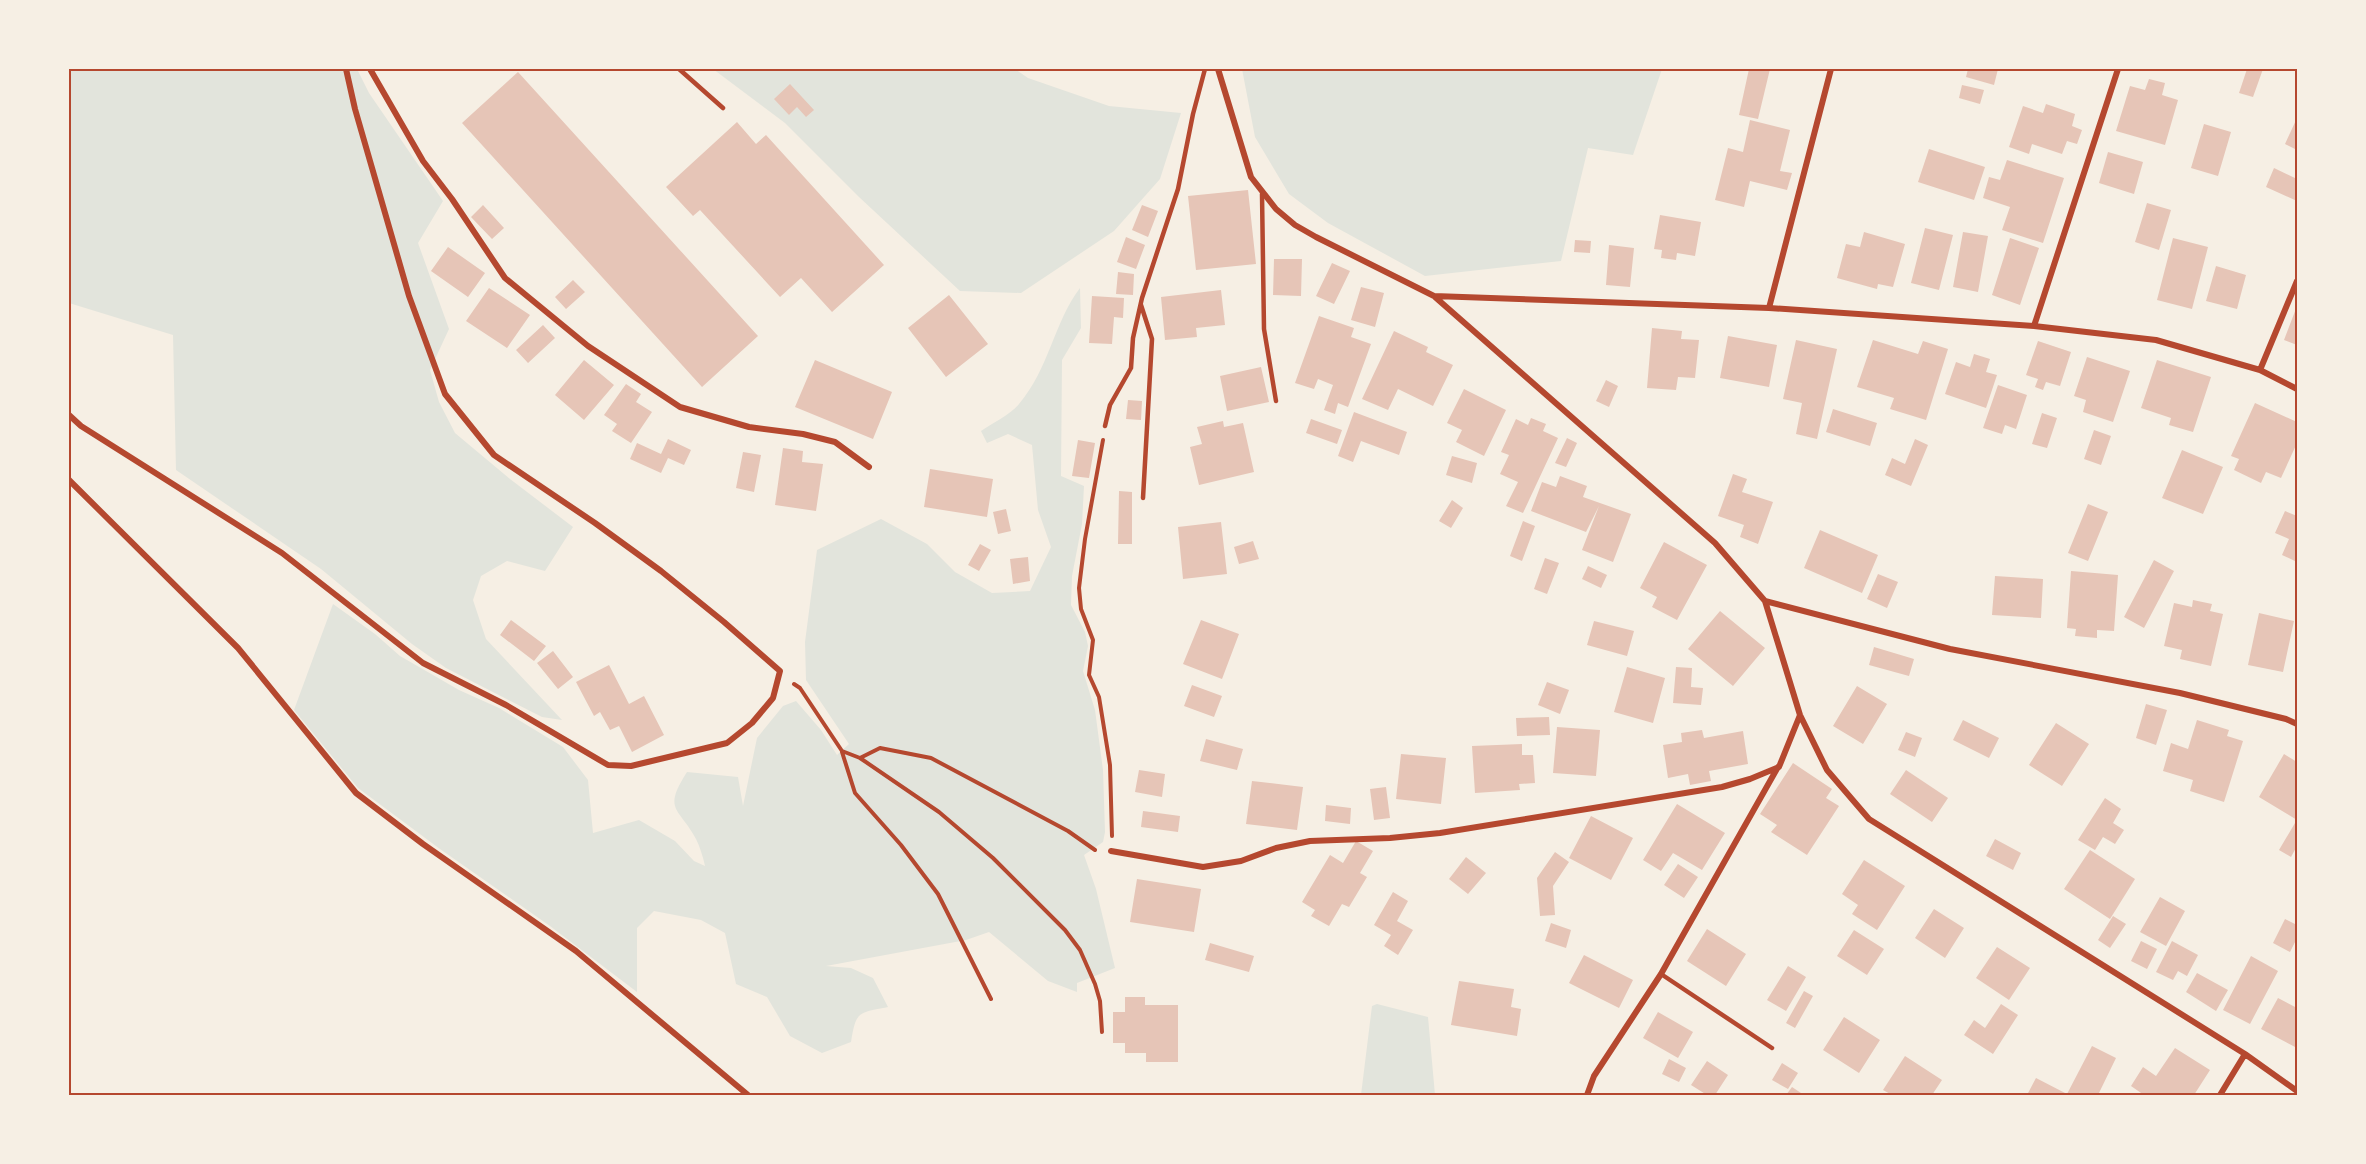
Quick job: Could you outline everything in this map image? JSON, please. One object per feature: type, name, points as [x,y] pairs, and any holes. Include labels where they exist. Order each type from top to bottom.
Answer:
[{"type":"street","points":[[69,415],[91,433],[282,553],[423,663],[506,705],[608,765],[631,766],[728,743],[752,723],[773,698],[780,671],[661,571],[494,455],[445,394],[409,296],[355,109],[346,69]]},
{"type":"street","points":[[370,69],[423,161],[452,199],[505,278],[588,346],[680,407],[748,427],[803,434],[835,442],[869,467]]},
{"type":"street","points":[[1218,69],[1251,177],[1262,194],[1295,225],[1434,296],[1715,543],[1765,601],[1800,715],[1827,770],[1869,819],[2245,1053],[2297,1090]]},
{"type":"street","points":[[1769,308],[1831,69]]},
{"type":"street","points":[[2034,326],[2118,69]]},
{"type":"street","points":[[2260,370],[2297,281]]},
{"type":"street","points":[[1434,296],[1769,308],[2034,326],[2156,340],[2260,370],[2297,389]]},
{"type":"street","points":[[69,480],[238,648],[356,793],[423,844],[576,951],[748,1095]]},
{"type":"street","points":[[1765,601],[1950,649],[2180,693],[2286,719],[2297,724]]},
{"type":"street","points":[[1587,1095],[1594,1076],[1660,974],[1779,767],[1800,715]]},
{"type":"street","points":[[1111,851],[1203,867],[1241,861],[1276,848],[1310,841],[1390,838],[1440,833],[1682,795],[1750,779],[1779,767]]},
{"type":"street","points":[[2220,1095],[2245,1053]]},
{"type":"lane","points":[[679,69],[723,108]]},
{"type":"lane","points":[[1105,426],[1110,405],[1131,368],[1133,338],[1141,303],[1178,189],[1193,114],[1205,69]]},
{"type":"lane","points":[[1262,194],[1263,329],[1276,401]]},
{"type":"lane","points":[[1141,303],[1152,339],[1143,498]]},
{"type":"lane","points":[[1660,974],[1772,1048]]},
{"type":"path","points":[[860,758],[880,748],[931,758],[1068,831],[1095,850],[1111,851],[1110,765],[1099,697],[1089,675],[1093,640],[1081,609],[1079,588],[1085,539],[1105,426]]},
{"type":"path","points":[[780,671],[800,688],[842,751],[855,793],[901,845],[938,894],[991,999]]},
{"type":"path","points":[[842,751],[860,758],[939,812],[993,858],[1065,930],[1080,950],[1095,984],[1100,1001],[1102,1032]]},
{"type":"shaded area","points":[[69,69],[357,69],[369,93],[443,201],[418,243],[449,329],[430,370],[439,402],[455,433],[573,527],[545,571],[507,561],[481,576],[473,600],[486,639],[562,720],[542,717],[446,668],[412,644],[321,569],[176,470],[173,335],[69,303]]},
{"type":"shaded area","points":[[713,69],[1015,69],[1028,78],[1109,106],[1181,113],[1160,179],[1114,231],[1021,293],[960,291],[859,197],[785,123]]},
{"type":"shaded area","points":[[1242,69],[1662,69],[1633,155],[1588,148],[1561,261],[1425,276],[1328,223],[1289,194],[1255,137]]},
{"type":"shaded area","points":[[1080,288],[1081,328],[1062,360],[1061,476],[1084,486],[1082,524],[1072,576],[1071,605],[1085,632],[1088,646],[1083,671],[1095,710],[1103,770],[1105,832],[1103,842],[1084,855],[1096,889],[1115,968],[1077,983],[1077,992],[1048,981],[989,932],[966,940],[826,966],[851,968],[873,978],[888,1007],[860,1015],[855,1024],[851,1042],[822,1053],[790,1036],[767,997],[736,984],[725,933],[701,920],[654,911],[637,928],[637,992],[550,926],[358,788],[294,710],[333,604],[375,634],[400,656],[459,690],[499,708],[563,747],[588,780],[593,833],[639,820],[675,841],[694,861],[705,866],[696,839],[679,814],[674,802],[675,794],[687,772],[738,777],[743,806],[757,738],[783,706],[796,701],[821,730],[837,755],[849,744],[806,680],[805,642],[817,550],[881,519],[927,544],[955,572],[992,593],[1030,591],[1051,547],[1038,510],[1032,445],[1008,434],[987,443],[981,431],[1011,412],[1029,390],[1038,376],[1071,301]]},
{"type":"shaded area","points":[[1377,1004],[1428,1017],[1435,1095],[1361,1095],[1372,1006]]},
{"type":"building","points":[[1749,69],[1770,69],[1758,119],[1739,115]]},
{"type":"building","points":[[1968,69],[1998,69],[1994,85],[1966,77]]},
{"type":"building","points":[[2247,69],[2263,69],[2253,97],[2239,93]]},
{"type":"building","points":[[518,72],[758,336],[702,387],[462,123]]},
{"type":"building","points":[[2149,79],[2165,83],[2162,95],[2178,100],[2165,145],[2116,131],[2130,86],[2145,90]]},
{"type":"building","points":[[790,84],[814,110],[806,117],[797,107],[789,115],[774,99]]},
{"type":"building","points":[[1962,85],[1984,90],[1980,104],[1959,98]]},
{"type":"building","points":[[2046,104],[2075,114],[2072,126],[2082,130],[2077,144],[2067,141],[2062,154],[2032,144],[2029,154],[2009,147],[2023,106],[2043,113]]},
{"type":"building","points":[[2297,118],[2297,150],[2285,144]]},
{"type":"building","points":[[1750,120],[1790,130],[1780,171],[1792,173],[1787,190],[1750,181],[1744,207],[1715,200],[1728,148],[1743,152]]},
{"type":"building","points":[[737,122],[756,144],[766,135],[884,265],[832,312],[801,278],[780,297],[700,210],[693,216],[666,187]]},
{"type":"building","points":[[2204,124],[2231,132],[2218,176],[2191,168]]},
{"type":"building","points":[[1929,149],[1985,167],[1974,200],[1918,182]]},
{"type":"building","points":[[2108,152],[2143,162],[2134,194],[2099,183]]},
{"type":"building","points":[[2007,160],[2064,178],[2043,243],[2002,230],[2010,207],[1983,198],[1989,177],[2000,180]]},
{"type":"building","points":[[2274,168],[2297,179],[2297,201],[2266,187]]},
{"type":"building","points":[[1248,190],[1256,264],[1196,270],[1188,196]]},
{"type":"building","points":[[2147,203],[2171,210],[2159,250],[2135,242]]},
{"type":"building","points":[[483,205],[504,228],[492,239],[471,217]]},
{"type":"building","points":[[1142,205],[1158,211],[1148,237],[1132,230]]},
{"type":"building","points":[[1660,215],[1701,222],[1695,256],[1677,253],[1676,260],[1661,258],[1662,250],[1654,249]]},
{"type":"building","points":[[1925,228],[1953,235],[1939,290],[1911,283]]},
{"type":"building","points":[[1864,232],[1905,244],[1893,287],[1878,284],[1877,289],[1837,278],[1846,244],[1860,247]]},
{"type":"building","points":[[1963,232],[1988,236],[1978,292],[1953,287]]},
{"type":"building","points":[[1126,237],[1145,245],[1136,269],[1117,262]]},
{"type":"building","points":[[2010,238],[2039,248],[2020,305],[1992,295]]},
{"type":"building","points":[[2173,238],[2208,247],[2192,309],[2157,300]]},
{"type":"building","points":[[1575,240],[1591,241],[1590,253],[1574,252]]},
{"type":"building","points":[[1609,245],[1634,248],[1630,287],[1606,285]]},
{"type":"building","points":[[448,247],[485,273],[468,297],[431,271]]},
{"type":"building","points":[[1274,259],[1302,259],[1301,296],[1273,295]]},
{"type":"building","points":[[1332,263],[1350,271],[1334,304],[1316,296]]},
{"type":"building","points":[[2216,266],[2246,275],[2237,309],[2206,301]]},
{"type":"building","points":[[1118,272],[1134,274],[1133,295],[1116,294]]},
{"type":"building","points":[[573,280],[585,292],[566,309],[555,297]]},
{"type":"building","points":[[1361,287],[1384,293],[1375,327],[1351,320]]},
{"type":"building","points":[[489,288],[530,315],[507,348],[466,321]]},
{"type":"building","points":[[1221,290],[1225,325],[1196,328],[1197,337],[1165,340],[1161,297]]},
{"type":"building","points":[[949,295],[988,344],[946,377],[908,328]]},
{"type":"building","points":[[1092,296],[1124,298],[1123,318],[1114,317],[1112,344],[1089,343]]},
{"type":"building","points":[[2297,306],[2297,345],[2284,340]]},
{"type":"building","points":[[1319,316],[1354,328],[1351,337],[1371,344],[1348,407],[1338,403],[1335,414],[1324,410],[1333,385],[1318,379],[1314,389],[1295,383]]},
{"type":"building","points":[[543,325],[555,338],[528,363],[516,350]]},
{"type":"building","points":[[1652,328],[1682,331],[1681,339],[1699,340],[1695,378],[1678,377],[1676,390],[1647,388]]},
{"type":"building","points":[[1394,331],[1428,347],[1426,352],[1453,365],[1433,406],[1398,389],[1388,410],[1362,399]]},
{"type":"building","points":[[1728,336],[1777,345],[1769,387],[1720,378]]},
{"type":"building","points":[[1796,340],[1837,349],[1817,439],[1796,434],[1802,403],[1783,399]]},
{"type":"building","points":[[1873,340],[1918,354],[1923,341],[1948,349],[1926,420],[1890,409],[1894,398],[1857,387]]},
{"type":"building","points":[[2038,341],[2071,352],[2060,386],[2046,382],[2043,390],[2035,387],[2038,379],[2026,375]]},
{"type":"building","points":[[1974,354],[1990,359],[1986,372],[1997,375],[1986,408],[1945,394],[1956,362],[1970,367]]},
{"type":"building","points":[[2087,357],[2130,371],[2113,422],[2083,412],[2086,400],[2074,396]]},
{"type":"building","points":[[584,360],[614,385],[584,420],[555,395]]},
{"type":"building","points":[[815,360],[892,392],[873,439],[795,407]]},
{"type":"building","points":[[2157,360],[2211,377],[2193,432],[2169,425],[2171,418],[2141,408]]},
{"type":"building","points":[[1261,367],[1269,402],[1227,411],[1220,376]]},
{"type":"building","points":[[1606,380],[1618,386],[1609,407],[1596,401]]},
{"type":"building","points":[[626,384],[641,394],[636,402],[652,412],[631,443],[612,431],[617,424],[604,415]]},
{"type":"building","points":[[1998,385],[2027,395],[2016,429],[2005,425],[2002,434],[1983,428]]},
{"type":"building","points":[[1464,389],[1506,410],[1484,456],[1456,442],[1462,430],[1447,423]]},
{"type":"building","points":[[1128,400],[1142,401],[1141,420],[1126,419]]},
{"type":"building","points":[[2255,403],[2297,422],[2297,443],[2281,478],[2266,472],[2261,483],[2234,470],[2239,459],[2231,456]]},
{"type":"building","points":[[1833,409],[1877,423],[1870,446],[1826,432]]},
{"type":"building","points":[[1354,412],[1407,432],[1399,455],[1361,441],[1353,462],[1338,456]]},
{"type":"building","points":[[2042,413],[2057,418],[2047,448],[2032,444]]},
{"type":"building","points":[[1531,418],[1546,424],[1543,431],[1558,438],[1523,513],[1506,506],[1518,482],[1500,474],[1509,455],[1501,452],[1516,419],[1528,425]]},
{"type":"building","points":[[1311,419],[1342,430],[1337,444],[1306,433]]},
{"type":"building","points":[[1223,421],[1224,427],[1243,423],[1254,472],[1199,485],[1190,447],[1202,444],[1197,427]]},
{"type":"building","points":[[2094,430],[2111,436],[2101,465],[2084,459]]},
{"type":"building","points":[[1567,438],[1577,443],[1566,467],[1555,463]]},
{"type":"building","points":[[668,439],[691,450],[684,465],[668,458],[661,473],[630,459],[637,443],[661,454]]},
{"type":"building","points":[[1915,439],[1928,445],[1911,486],[1885,475],[1892,458],[1905,464]]},
{"type":"building","points":[[1078,440],[1095,443],[1089,478],[1072,476]]},
{"type":"building","points":[[783,448],[803,451],[802,462],[823,464],[816,511],[775,505]]},
{"type":"building","points":[[2182,450],[2223,467],[2203,514],[2162,498]]},
{"type":"building","points":[[743,452],[761,455],[754,492],[736,488]]},
{"type":"building","points":[[1452,456],[1477,463],[1472,483],[1446,475]]},
{"type":"building","points":[[930,469],[993,479],[987,517],[924,507]]},
{"type":"building","points":[[1733,474],[1747,479],[1742,492],[1773,502],[1758,544],[1740,537],[1744,525],[1718,516]]},
{"type":"building","points":[[1560,476],[1587,486],[1583,497],[1631,514],[1613,562],[1582,550],[1599,506],[1586,532],[1531,511],[1542,482],[1556,487]]},
{"type":"building","points":[[1119,491],[1132,492],[1132,544],[1118,544]]},
{"type":"building","points":[[1452,500],[1463,508],[1451,528],[1439,521]]},
{"type":"building","points":[[2088,504],[2108,512],[2088,561],[2068,553]]},
{"type":"building","points":[[1006,509],[1011,531],[998,534],[993,512]]},
{"type":"building","points":[[2285,511],[2297,516],[2297,562],[2282,555],[2289,539],[2275,533]]},
{"type":"building","points":[[1523,521],[1535,526],[1522,561],[1510,556]]},
{"type":"building","points":[[1221,522],[1227,574],[1183,579],[1178,527]]},
{"type":"building","points":[[1820,530],[1878,555],[1862,593],[1804,568]]},
{"type":"building","points":[[1253,541],[1259,559],[1239,564],[1234,547]]},
{"type":"building","points":[[1664,542],[1707,565],[1677,620],[1652,607],[1657,597],[1640,588]]},
{"type":"building","points":[[980,544],[991,550],[979,571],[968,565]]},
{"type":"building","points":[[1028,557],[1030,581],[1013,584],[1010,559]]},
{"type":"building","points":[[1545,558],[1559,563],[1547,594],[1534,589]]},
{"type":"building","points":[[2154,560],[2174,571],[2144,628],[2124,617]]},
{"type":"building","points":[[1588,566],[1607,575],[1601,588],[1582,579]]},
{"type":"building","points":[[2071,571],[2118,575],[2114,631],[2097,630],[2097,638],[2075,636],[2076,629],[2067,628]]},
{"type":"building","points":[[1878,574],[1898,582],[1887,608],[1867,599]]},
{"type":"building","points":[[1995,576],[2043,579],[2041,618],[1992,615]]},
{"type":"building","points":[[2193,600],[2212,604],[2210,611],[2223,614],[2211,666],[2180,659],[2182,650],[2164,646],[2174,603],[2192,607]]},
{"type":"building","points":[[1720,611],[1765,648],[1733,686],[1688,649]]},
{"type":"building","points":[[2259,613],[2294,621],[2283,672],[2248,665]]},
{"type":"building","points":[[511,620],[546,646],[534,661],[500,635]]},
{"type":"building","points":[[1201,620],[1239,634],[1222,679],[1183,664]]},
{"type":"building","points":[[1594,621],[1634,631],[1627,656],[1587,645]]},
{"type":"building","points":[[1874,647],[1914,659],[1909,676],[1869,665]]},
{"type":"building","points":[[553,651],[573,677],[558,689],[537,663]]},
{"type":"building","points":[[609,665],[629,704],[644,696],[664,735],[632,752],[619,726],[610,730],[600,712],[594,716],[576,682]]},
{"type":"building","points":[[1627,667],[1665,678],[1653,723],[1614,712]]},
{"type":"building","points":[[1676,667],[1692,668],[1691,687],[1703,688],[1701,705],[1673,703]]},
{"type":"building","points":[[1547,682],[1569,690],[1560,714],[1538,705]]},
{"type":"building","points":[[1192,685],[1222,696],[1214,717],[1184,706]]},
{"type":"building","points":[[1857,686],[1887,704],[1863,744],[1833,726]]},
{"type":"building","points":[[2146,704],[2167,710],[2156,745],[2136,738]]},
{"type":"building","points":[[1549,717],[1550,735],[1517,736],[1516,718]]},
{"type":"building","points":[[1963,720],[1999,738],[1989,758],[1953,740]]},
{"type":"building","points":[[2197,720],[2229,730],[2227,736],[2243,741],[2224,802],[2190,791],[2193,780],[2163,771],[2171,743],[2188,749]]},
{"type":"building","points":[[2056,723],[2089,744],[2062,786],[2029,765]]},
{"type":"building","points":[[1557,727],[1600,730],[1596,776],[1553,773]]},
{"type":"building","points":[[1702,730],[1704,738],[1743,731],[1748,764],[1709,771],[1711,781],[1690,785],[1688,774],[1668,778],[1663,745],[1682,742],[1681,733]]},
{"type":"building","points":[[1906,732],[1922,738],[1915,757],[1898,750]]},
{"type":"building","points":[[1206,739],[1243,749],[1237,770],[1200,761]]},
{"type":"building","points":[[1522,744],[1522,755],[1533,755],[1535,783],[1519,784],[1520,790],[1475,793],[1472,746]]},
{"type":"building","points":[[1401,754],[1446,758],[1441,804],[1396,799]]},
{"type":"building","points":[[2284,754],[2297,762],[2297,820],[2259,797]]},
{"type":"building","points":[[1793,763],[1832,789],[1826,798],[1839,806],[1807,855],[1771,832],[1777,825],[1760,814]]},
{"type":"building","points":[[1139,770],[1165,774],[1162,797],[1135,792]]},
{"type":"building","points":[[1906,770],[1948,798],[1932,822],[1890,794]]},
{"type":"building","points":[[1252,781],[1303,787],[1297,830],[1246,824]]},
{"type":"building","points":[[1386,787],[1390,818],[1374,820],[1370,789]]},
{"type":"building","points":[[2105,798],[2121,809],[2113,823],[2124,830],[2115,844],[2103,837],[2095,850],[2078,840]]},
{"type":"building","points":[[1677,804],[1725,833],[1702,870],[1673,853],[1661,871],[1643,860]]},
{"type":"building","points":[[1326,805],[1351,808],[1350,824],[1325,821]]},
{"type":"building","points":[[1143,811],[1180,816],[1178,832],[1141,827]]},
{"type":"building","points":[[1591,816],[1633,838],[1611,880],[1569,858]]},
{"type":"building","points":[[2295,823],[2297,846],[2291,857],[2279,850]]},
{"type":"building","points":[[1995,839],[2021,853],[2013,870],[1986,856]]},
{"type":"building","points":[[1356,841],[1373,851],[1360,873],[1367,877],[1349,907],[1342,904],[1329,926],[1311,916],[1315,910],[1302,902],[1330,855],[1343,863]]},
{"type":"building","points":[[2090,850],[2135,879],[2110,919],[2064,889]]},
{"type":"building","points":[[1555,852],[1569,862],[1553,886],[1555,915],[1540,916],[1537,878]]},
{"type":"building","points":[[1466,857],[1486,873],[1468,894],[1449,879]]},
{"type":"building","points":[[1864,860],[1905,886],[1877,930],[1852,914],[1858,905],[1842,894]]},
{"type":"building","points":[[1678,864],[1698,877],[1684,898],[1664,885]]},
{"type":"building","points":[[1137,879],[1201,889],[1194,932],[1130,922]]},
{"type":"building","points":[[1393,892],[1408,901],[1397,921],[1413,930],[1398,955],[1384,946],[1391,935],[1374,925]]},
{"type":"building","points":[[2160,897],[2185,911],[2166,946],[2140,932]]},
{"type":"building","points":[[1934,909],[1964,928],[1945,958],[1915,938]]},
{"type":"building","points":[[2113,916],[2126,924],[2110,948],[2098,940]]},
{"type":"building","points":[[2285,919],[2297,925],[2297,938],[2290,952],[2273,943]]},
{"type":"building","points":[[1551,923],[1571,930],[1566,948],[1545,941]]},
{"type":"building","points":[[1707,929],[1746,954],[1726,986],[1687,961]]},
{"type":"building","points":[[1854,930],[1884,949],[1867,975],[1837,956]]},
{"type":"building","points":[[2141,941],[2157,949],[2147,969],[2131,961]]},
{"type":"building","points":[[2172,941],[2198,955],[2187,976],[2178,971],[2173,980],[2156,972]]},
{"type":"building","points":[[1210,943],[1254,956],[1249,972],[1205,960]]},
{"type":"building","points":[[1997,947],[2030,968],[2009,1000],[1976,978]]},
{"type":"building","points":[[1584,955],[1633,980],[1619,1008],[1569,983]]},
{"type":"building","points":[[2251,956],[2278,971],[2250,1024],[2223,1010]]},
{"type":"building","points":[[1788,966],[1806,977],[1786,1011],[1767,1000]]},
{"type":"building","points":[[2197,973],[2228,990],[2216,1011],[2186,992]]},
{"type":"building","points":[[1459,981],[1514,989],[1511,1007],[1521,1009],[1517,1036],[1451,1025]]},
{"type":"building","points":[[1804,991],[1813,996],[1795,1028],[1786,1023]]},
{"type":"building","points":[[1125,997],[1145,997],[1145,1005],[1178,1005],[1178,1062],[1146,1062],[1146,1053],[1125,1053],[1125,1043],[1113,1043],[1113,1012],[1125,1012]]},
{"type":"building","points":[[2278,998],[2297,1008],[2297,1048],[2261,1029]]},
{"type":"building","points":[[2001,1004],[2018,1015],[1993,1054],[1964,1035],[1974,1020],[1985,1028]]},
{"type":"building","points":[[1658,1012],[1693,1032],[1678,1058],[1643,1038]]},
{"type":"building","points":[[1844,1017],[1880,1040],[1859,1073],[1823,1050]]},
{"type":"building","points":[[2092,1046],[2116,1058],[2098,1095],[2027,1095],[2036,1078],[2067,1094]]},
{"type":"building","points":[[2175,1048],[2210,1070],[2194,1095],[2144,1095],[2131,1086],[2143,1067],[2156,1076]]},
{"type":"building","points":[[1905,1056],[1942,1080],[1932,1095],[1892,1095],[1883,1090]]},
{"type":"building","points":[[1669,1059],[1686,1068],[1679,1082],[1662,1074]]},
{"type":"building","points":[[1707,1061],[1728,1075],[1715,1095],[1707,1095],[1691,1085]]},
{"type":"building","points":[[1782,1063],[1798,1073],[1788,1089],[1772,1080]]},
{"type":"building","points":[[1792,1087],[1804,1095],[1786,1095]]}]
